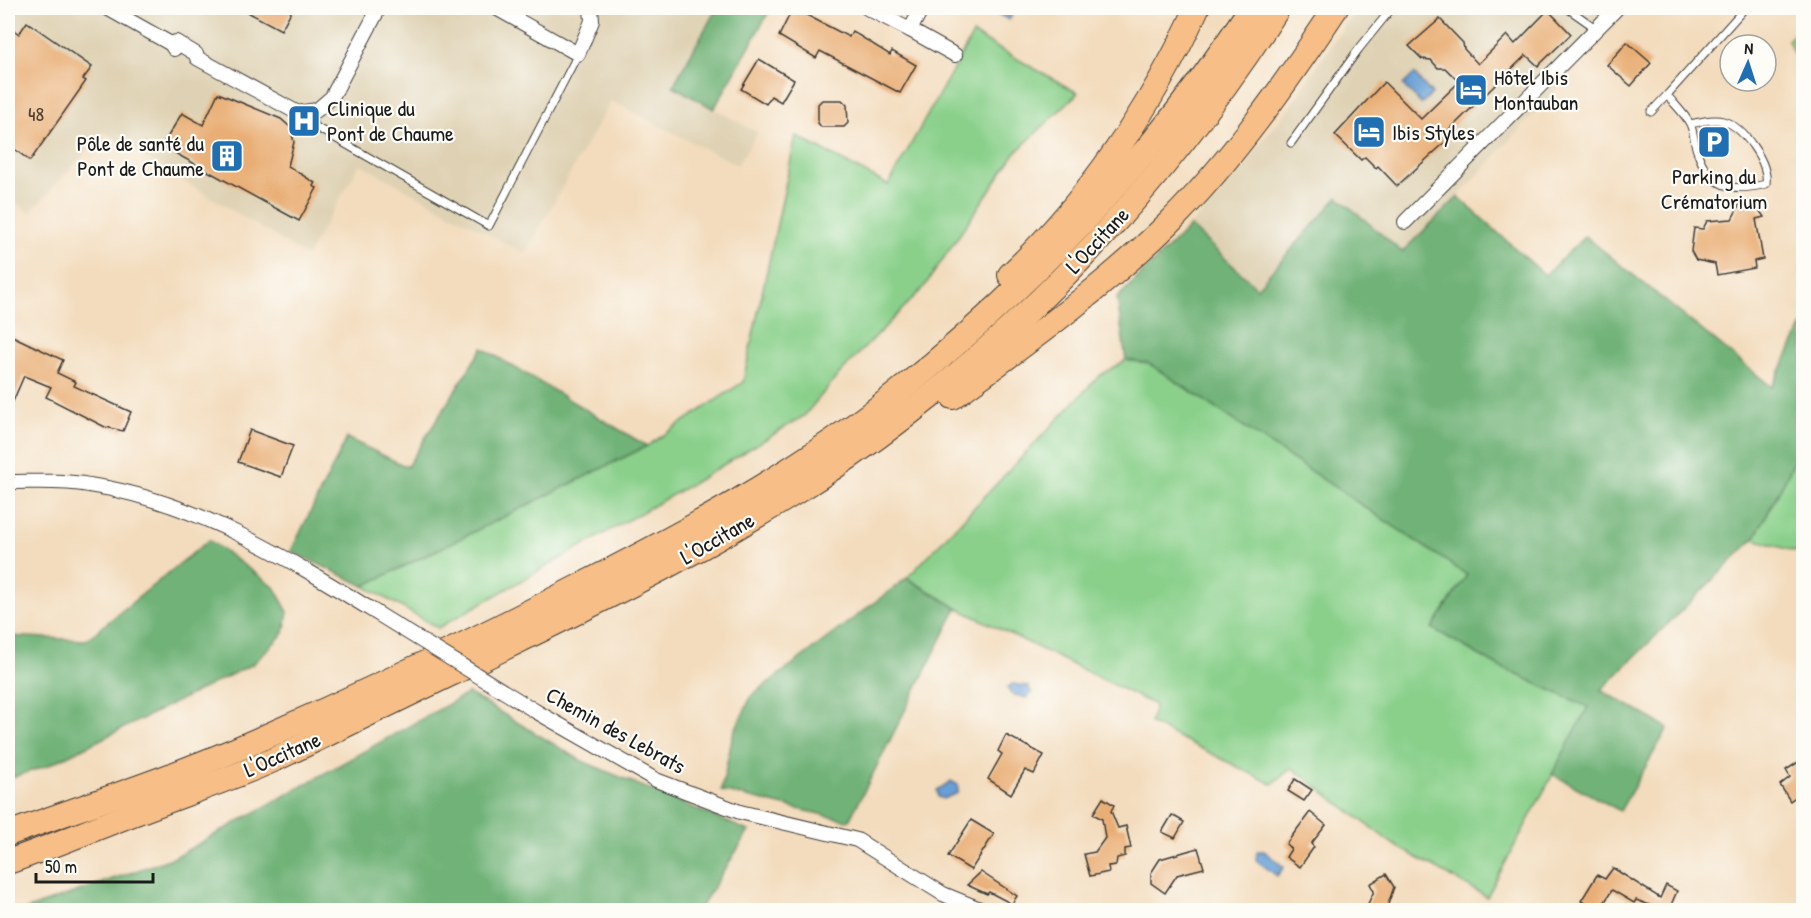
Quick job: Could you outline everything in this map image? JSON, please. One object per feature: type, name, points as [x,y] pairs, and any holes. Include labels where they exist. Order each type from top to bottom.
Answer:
[{"type":"highway","points":[[892,397],[953,329],[1016,268],[1074,205],[1123,139],[1165,70],[1197,8]]},
{"type":"highway","name":"L'Occitane","points":[[8,834],[255,741],[533,610],[653,549],[779,477],[892,397],[1012,296],[1094,212],[1158,137],[1251,8]]},
{"type":"highway","name":"L'Occitane","points":[[8,862],[267,763],[551,625],[692,553],[789,496],[853,454],[950,382],[1023,316],[1096,243],[1152,181],[1204,115],[1278,8]]},
{"type":"highway","points":[[853,454],[928,415],[1067,314],[1120,268],[1177,214],[1256,124],[1336,8]]},
{"type":"street","points":[[107,8],[171,44],[176,42],[196,54],[197,58],[298,113],[317,110],[332,97],[380,8]]},
{"type":"street","points":[[496,8],[578,54],[592,21],[591,8]]},
{"type":"street","points":[[867,8],[955,55]]},
{"type":"street","points":[[910,30],[922,8]]},
{"type":"street","points":[[1405,222],[1617,8]]},
{"type":"street","name":"Chemin des Lebrats","points":[[8,482],[90,484],[156,502],[247,536],[537,712],[656,780],[740,812],[857,840],[943,894],[982,910]]},
{"type":"lane","points":[[1291,143],[1358,50],[1392,8]]},
{"type":"lane","points":[[1567,8],[1597,28]]},
{"type":"lane","points":[[1651,112],[1745,8]]},
{"type":"lane","points":[[309,111],[314,126],[489,226],[578,54]]},
{"type":"lane","points":[[1666,95],[1690,124],[1697,152],[1716,182],[1732,189],[1766,184],[1767,176],[1759,157],[1736,128],[1722,120],[1690,124]]},
{"type":"shaded area","name":"Clinique du Pont de Chaume","points":[[8,8],[717,8],[673,86],[758,133],[737,165],[611,101],[525,254],[360,164],[307,256],[104,132],[30,213],[8,197]]},
{"type":"shaded area","points":[[1356,8],[1630,8],[1458,197],[1402,252],[1276,264],[1257,289],[1190,226],[1285,114]]},
{"type":"green space","points":[[717,8],[771,8],[714,109],[673,86]]},
{"type":"green space","points":[[1803,27],[1803,79],[1788,40]]},
{"type":"green space","points":[[973,34],[1078,93],[1015,153],[924,287],[840,373],[804,416],[695,482],[438,628],[364,586],[647,446],[743,382],[796,136],[888,185]]},
{"type":"green space","points":[[1338,197],[1402,252],[1458,197],[1545,275],[1585,236],[1772,387],[1803,325],[1803,445],[1754,539],[1601,690],[1668,728],[1620,811],[1552,774],[1588,707],[1498,666],[1432,628],[1467,575],[1148,363],[1126,360],[1117,298],[1190,226],[1257,288]]},
{"type":"green space","points":[[482,348],[647,446],[364,586],[291,551],[347,438],[407,467]]},
{"type":"green space","points":[[1126,360],[1148,363],[1467,575],[1432,628],[1498,666],[1589,707],[1487,897],[1393,844],[1292,768],[1272,784],[1150,723],[1155,705],[957,608],[907,578],[1099,376]]},
{"type":"green space","points":[[1803,445],[1803,554],[1754,539]]},
{"type":"green space","points":[[209,540],[274,587],[288,612],[284,633],[253,664],[49,765],[8,779],[8,636],[86,640]]},
{"type":"green space","points":[[907,578],[957,608],[849,821],[721,791],[733,734],[752,695]]},
{"type":"green space","points":[[468,693],[582,761],[749,831],[699,910],[25,910],[175,857]]},
{"type":"water","points":[[986,8],[1015,10],[1009,20]]},
{"type":"water","points":[[1414,74],[1432,94],[1421,104],[1403,85]]},
{"type":"water","points":[[1012,684],[1028,686],[1032,693],[1026,698],[1011,694],[1007,688]]},
{"type":"water","points":[[951,781],[958,785],[958,793],[943,799],[938,797],[937,790]]},
{"type":"water","points":[[1257,851],[1264,851],[1284,867],[1277,876],[1256,860]]},
{"type":"building","points":[[240,8],[293,8],[281,30]]},
{"type":"building","points":[[793,8],[849,37],[852,31],[890,55],[892,51],[916,65],[900,93],[820,51],[816,58],[779,36]]},
{"type":"building","points":[[1548,10],[1571,34],[1538,66],[1526,55],[1448,131],[1452,136],[1397,186],[1378,166],[1376,168],[1365,157],[1361,160],[1335,135],[1384,82],[1421,119],[1459,82],[1445,68],[1438,68],[1431,60],[1422,59],[1409,46],[1440,19],[1463,43],[1464,49],[1478,64],[1507,35],[1515,44]]},
{"type":"building","points":[[27,22],[92,67],[83,79],[86,81],[30,161],[8,144],[8,26],[19,34]]},
{"type":"building","points":[[1627,42],[1651,63],[1631,86],[1607,65]]},
{"type":"building","points":[[759,59],[794,80],[781,102],[771,96],[766,104],[741,89]]},
{"type":"building","name":"Pôle de santé du Pont de Chaume","points":[[218,93],[281,119],[290,127],[294,142],[288,166],[315,183],[313,186],[317,188],[299,221],[162,146],[182,113],[203,125]]},
{"type":"building","points":[[822,100],[842,100],[847,105],[848,123],[844,127],[821,127],[818,123],[818,104]]},
{"type":"building","points":[[1753,201],[1764,217],[1756,219],[1763,259],[1754,261],[1755,268],[1717,275],[1715,264],[1696,260],[1691,251],[1694,228],[1703,229],[1707,221],[1732,219],[1741,202]]},
{"type":"building","points":[[8,334],[63,360],[57,373],[76,382],[74,386],[131,412],[123,431],[105,427],[46,397],[51,387],[24,376],[8,413]]},
{"type":"building","points":[[250,430],[293,446],[281,477],[238,462]]},
{"type":"building","points":[[1006,735],[1044,755],[1034,774],[1025,770],[1011,794],[988,779],[1002,754],[998,751]]},
{"type":"building","points":[[1803,759],[1803,797],[1801,793],[1790,801],[1780,785],[1790,777],[1786,770]]},
{"type":"building","points":[[1295,779],[1312,790],[1304,801],[1288,791]]},
{"type":"building","points":[[1103,798],[1114,805],[1111,811],[1118,828],[1126,826],[1131,848],[1125,849],[1125,856],[1117,858],[1116,865],[1108,866],[1109,872],[1090,876],[1084,854],[1095,852],[1105,838],[1102,819],[1093,814]]},
{"type":"building","points":[[1310,812],[1326,825],[1311,844],[1314,847],[1300,867],[1286,857],[1291,849],[1286,844]]},
{"type":"building","points":[[1172,815],[1184,822],[1175,838],[1162,832]]},
{"type":"building","points":[[971,820],[994,834],[971,870],[948,856]]},
{"type":"building","points":[[1198,848],[1204,868],[1177,875],[1165,893],[1151,883],[1151,873],[1160,859]]},
{"type":"building","points":[[1613,868],[1660,898],[1666,885],[1677,891],[1671,905],[1679,910],[1663,910],[1636,900],[1634,903],[1612,890],[1600,910],[1581,901],[1597,875],[1605,879]]},
{"type":"building","points":[[981,872],[1017,896],[1012,904],[989,892],[987,894],[967,885]]},
{"type":"building","points":[[1386,874],[1394,887],[1386,910],[1365,910],[1374,891],[1370,884]]},
{"type":"place","name":"Hôtel Ibis Montauban","points":[[1471,90]]},
{"type":"place","name":"Clinique du Pont de Chaume","points":[[304,121]]},
{"type":"place","name":"Ibis Styles","points":[[1369,132]]},
{"type":"place","name":"Parking du Crématorium","points":[[1714,142]]},
{"type":"place","name":"Pôle de santé du Pont de Chaume","points":[[227,156]]}]
